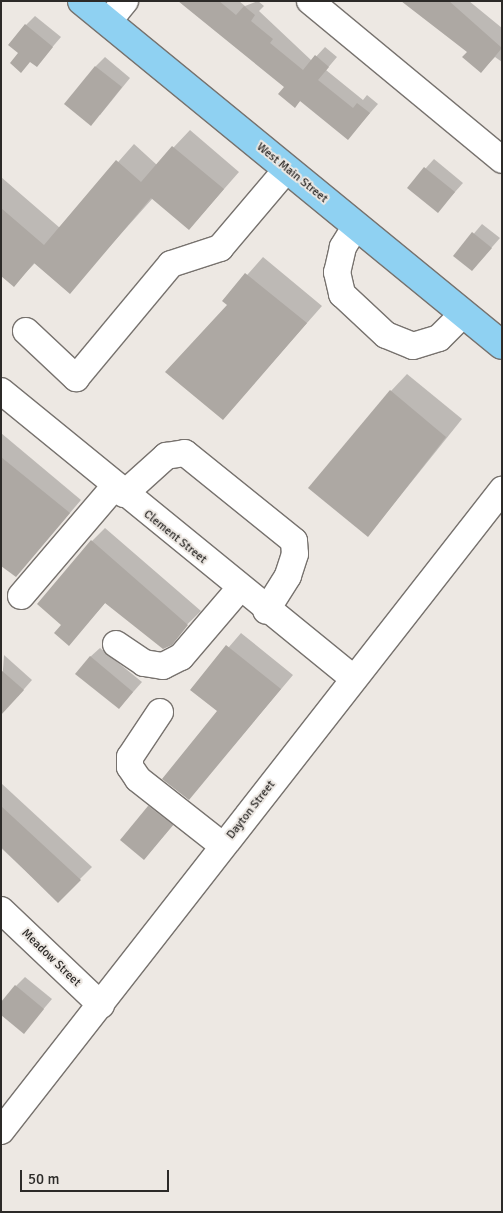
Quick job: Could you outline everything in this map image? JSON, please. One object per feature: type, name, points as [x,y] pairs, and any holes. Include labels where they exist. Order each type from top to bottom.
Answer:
[{"type":"main road","name":"West Main Street","points":[[82,1],[502,345]]},
{"type":"street","points":[[108,22],[125,1]]},
{"type":"street","points":[[310,1],[502,160]]},
{"type":"street","points":[[26,331],[76,378],[170,264],[220,248],[287,170]]},
{"type":"street","points":[[356,226],[343,247],[338,272],[342,294],[386,335],[413,346],[439,338],[463,314]]},
{"type":"street","name":"Clement Street","points":[[1,391],[239,589],[353,678]]},
{"type":"street","points":[[21,596],[119,490],[166,456],[185,453],[294,541],[295,554],[288,576],[266,611]]},
{"type":"street","name":"Dayton Street","points":[[1,1132],[353,678],[502,490]]},
{"type":"street","points":[[116,644],[144,663],[162,666],[181,657],[239,589]]},
{"type":"street","points":[[160,712],[130,757],[130,767],[138,779],[223,846]]},
{"type":"street","name":"Meadow Street","points":[[1,910],[101,1005]]},
{"type":"building","points":[[178,1],[219,1],[236,15],[244,6],[255,15],[251,21],[273,39],[270,43],[303,70],[315,55],[329,67],[318,80],[353,108],[357,103],[370,113],[348,140],[300,101],[295,108],[278,94],[284,87]]},
{"type":"building","points":[[401,1],[449,1],[502,48],[481,73],[462,57],[467,52]]},
{"type":"building","points":[[25,24],[53,47],[37,67],[30,62],[21,73],[10,63],[18,53],[8,45]]},
{"type":"building","points":[[95,66],[122,87],[91,126],[64,104]]},
{"type":"building","points":[[172,146],[224,189],[189,230],[151,198],[70,294],[34,263],[14,287],[1,276],[1,208],[44,245],[116,160],[141,182]]},
{"type":"building","points":[[424,167],[455,192],[438,213],[407,188]]},
{"type":"building","points":[[472,232],[492,248],[472,271],[453,256]]},
{"type":"building","points":[[245,273],[307,323],[223,420],[165,372],[227,305],[222,301]]},
{"type":"building","points":[[390,390],[446,437],[368,537],[308,488]]},
{"type":"building","points":[[1,457],[70,513],[16,577],[1,566]]},
{"type":"building","points":[[91,540],[188,625],[172,645],[163,649],[105,603],[69,646],[54,633],[61,625],[37,604]]},
{"type":"building","points":[[226,645],[281,689],[189,800],[162,779],[217,711],[190,690]]},
{"type":"building","points":[[90,656],[133,692],[119,709],[75,674]]},
{"type":"building","points":[[1,670],[24,690],[1,715]]},
{"type":"building","points":[[1,806],[81,880],[58,903],[1,847]]},
{"type":"building","points":[[148,806],[173,825],[144,860],[120,840]]},
{"type":"building","points":[[15,985],[44,1009],[24,1034],[1,1015],[1,1002]]}]
